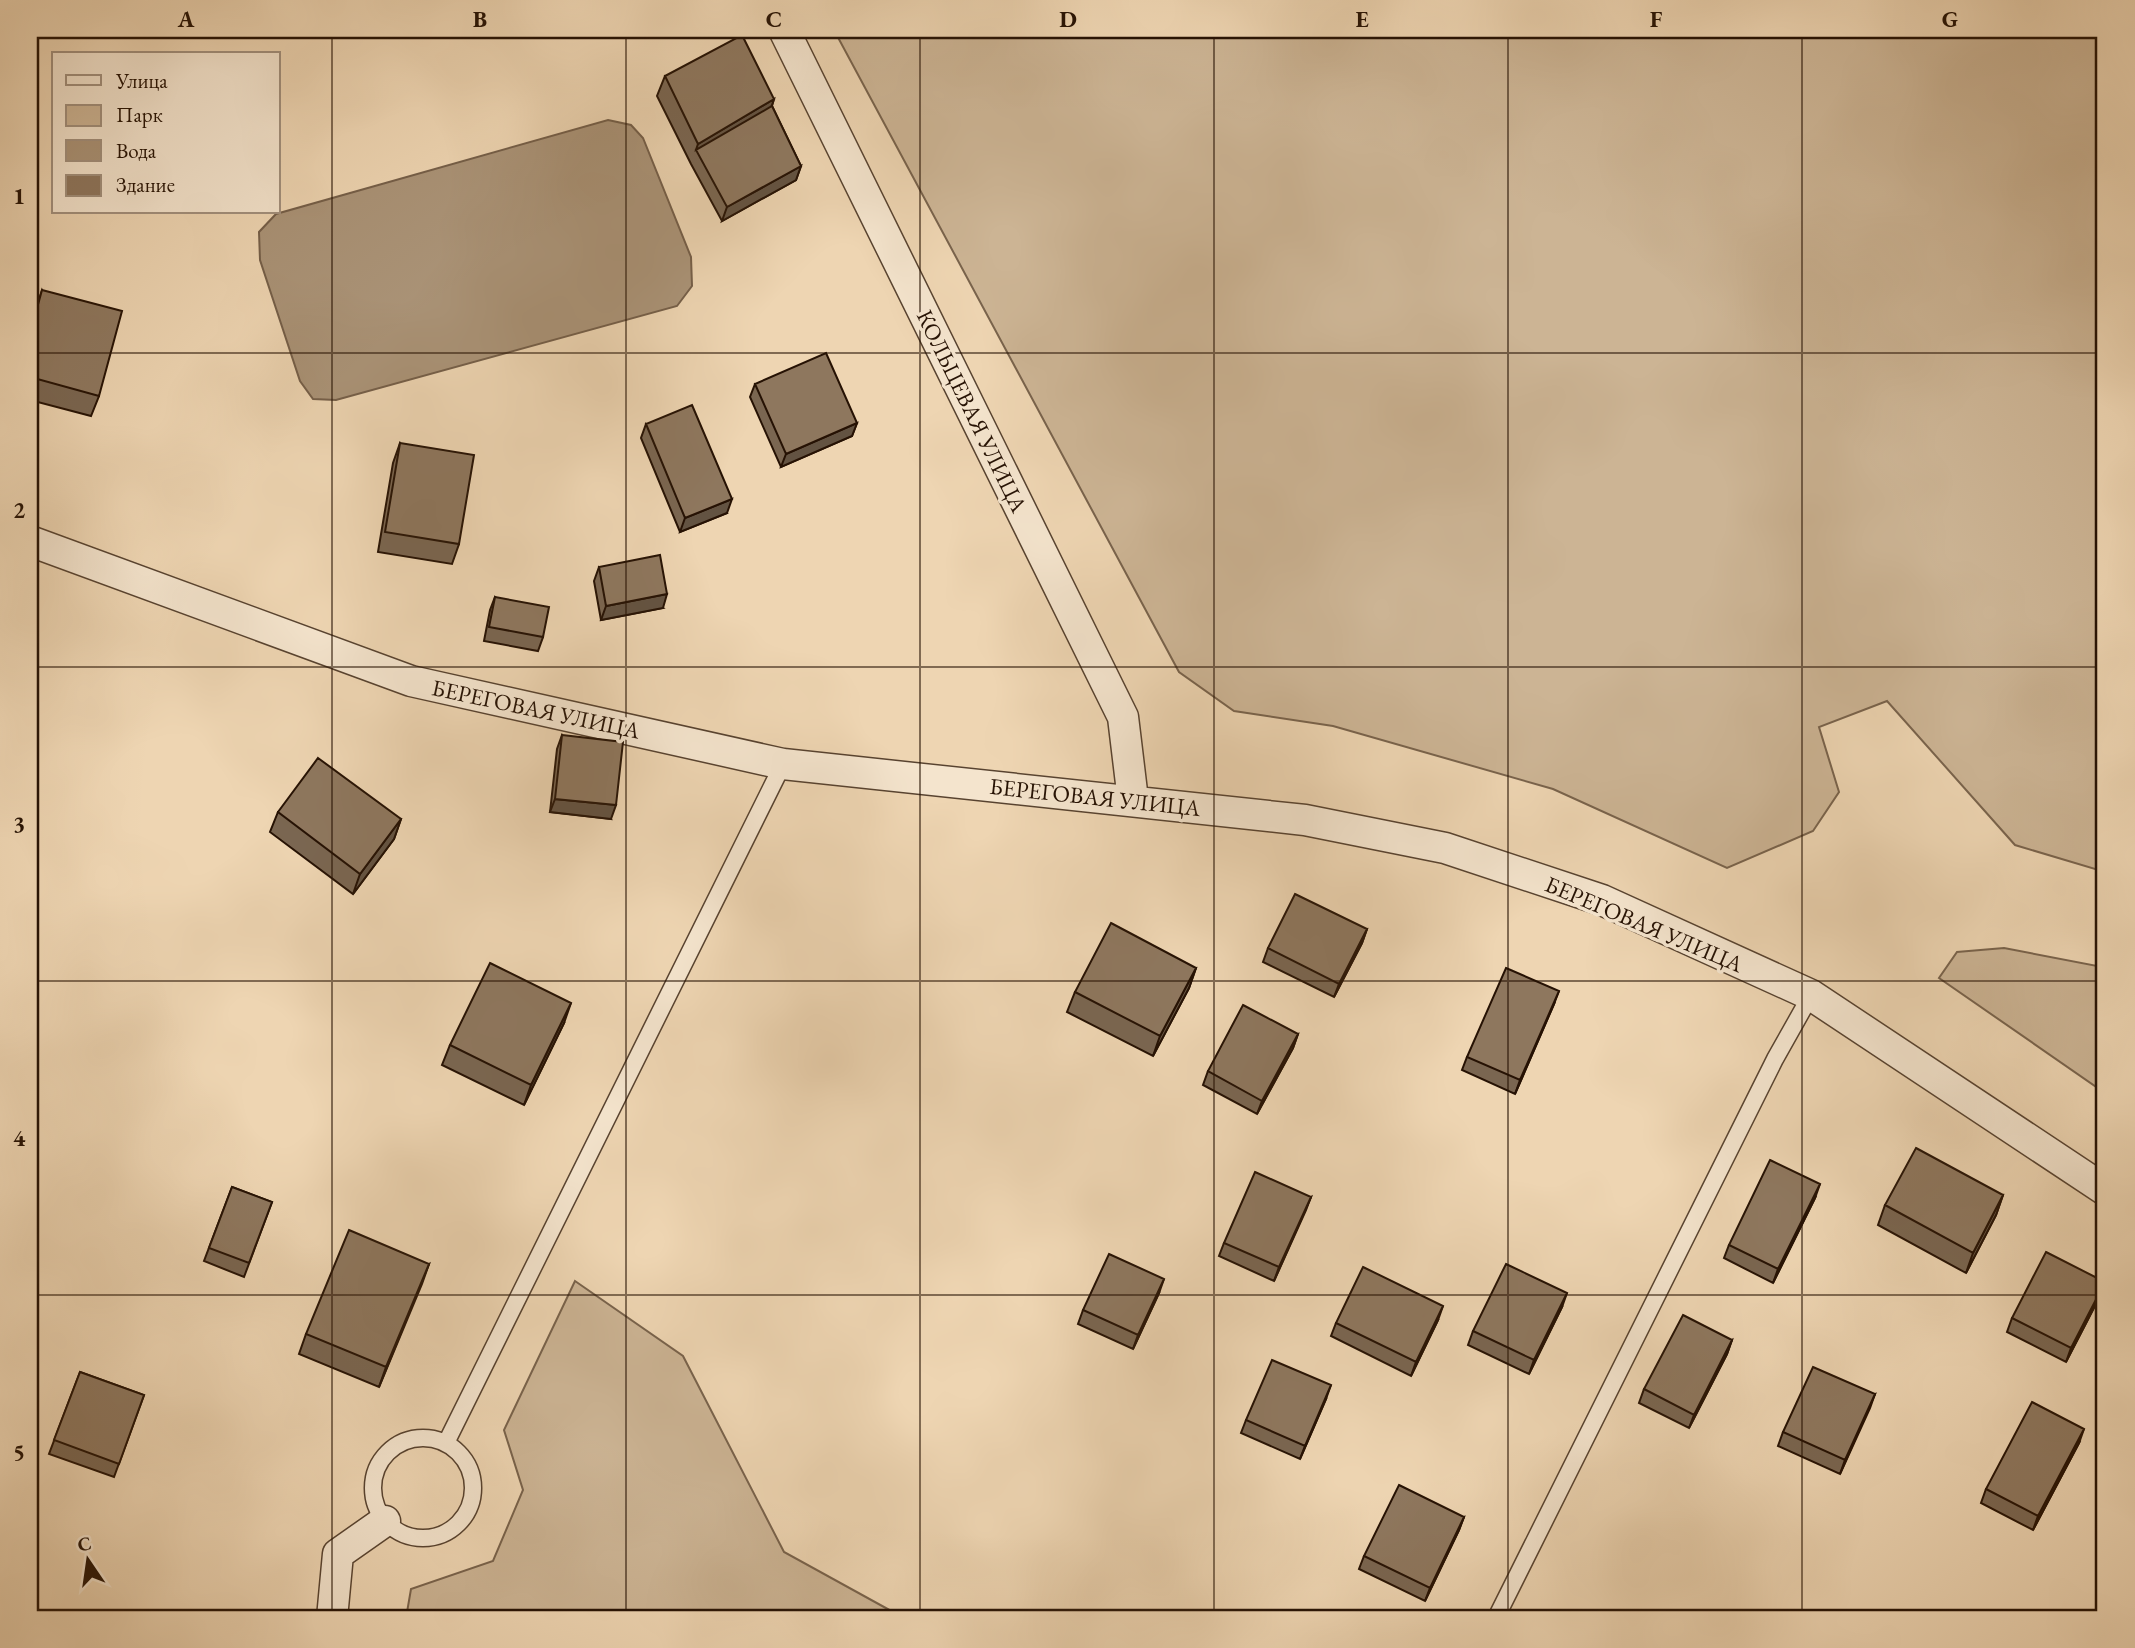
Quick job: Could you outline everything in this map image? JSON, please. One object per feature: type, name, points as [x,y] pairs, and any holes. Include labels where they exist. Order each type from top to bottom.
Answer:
[{"type":"street","name":"КОЛЬЦЕВАЯ УЛИЦА","points":[[784,30],[1123,717],[1133,800]]},
{"type":"street","name":"БЕРЕГОВАЯ УЛИЦА","points":[[30,541],[411,681],[783,764],[1305,820],[1445,848],[1602,900],[1811,995],[2105,1190]]},
{"type":"street","points":[[332,1618],[338,1554],[385,1521]]},
{"type":"lane","points":[[446,1443],[783,764]]},
{"type":"lane","points":[[1496,1618],[1769,1072],[1811,995]]},
{"type":"lane","points":[[427,1438],[446,1443],[461,1455],[471,1472],[473,1492],[468,1511],[456,1526],[439,1536],[419,1538],[400,1533],[385,1521],[375,1503],[373,1484],[378,1465],[390,1450],[408,1441],[427,1438]]},
{"type":"green space","points":[[834,30],[2105,30],[2105,872],[2015,845],[1887,701],[1819,727],[1839,792],[1813,831],[1727,868],[1553,789],[1333,726],[1234,711],[1179,672]]},
{"type":"green space","points":[[2004,948],[2102,967],[2105,963],[2105,1093],[1939,978],[1957,952]]},
{"type":"green space","points":[[575,1281],[683,1356],[784,1552],[904,1618],[406,1618],[411,1589],[493,1561],[523,1490],[504,1430]]},
{"type":"water","points":[[608,120],[631,125],[643,138],[691,257],[692,286],[677,306],[336,400],[313,399],[300,381],[260,260],[259,232],[280,213]]},
{"type":"building","points":[[742,35],[774,99],[698,144],[665,76]]},
{"type":"building","points":[[772,106],[801,166],[727,207],[696,150]]},
{"type":"building","points":[[42,290],[122,311],[99,396],[30,377],[30,334]]},
{"type":"building","points":[[826,353],[857,423],[786,454],[755,384]]},
{"type":"building","points":[[692,405],[732,499],[685,518],[646,424]]},
{"type":"building","points":[[400,443],[474,455],[459,544],[385,532]]},
{"type":"building","points":[[660,555],[667,594],[606,606],[599,567]]},
{"type":"building","points":[[495,597],[549,607],[543,637],[489,627]]},
{"type":"building","points":[[562,735],[623,742],[616,805],[555,799]]},
{"type":"building","points":[[318,758],[401,819],[360,874],[278,812]]},
{"type":"building","points":[[1295,894],[1367,929],[1339,984],[1268,948]]},
{"type":"building","points":[[1111,923],[1196,968],[1160,1036],[1075,992]]},
{"type":"building","points":[[490,963],[571,1003],[531,1085],[450,1045]]},
{"type":"building","points":[[1506,968],[1559,991],[1520,1080],[1467,1057]]},
{"type":"building","points":[[1243,1005],[1298,1034],[1262,1101],[1208,1071]]},
{"type":"building","points":[[1916,1148],[2003,1195],[1973,1253],[1885,1205]]},
{"type":"building","points":[[1770,1160],[1820,1184],[1778,1269],[1729,1245]]},
{"type":"building","points":[[1255,1172],[1311,1197],[1279,1267],[1224,1243]]},
{"type":"building","points":[[232,1187],[272,1202],[249,1263],[209,1248]]},
{"type":"building","points":[[349,1230],[429,1264],[386,1367],[306,1334]]},
{"type":"building","points":[[2046,1252],[2105,1282],[2071,1348],[2012,1318]]},
{"type":"building","points":[[1109,1254],[1164,1279],[1138,1335],[1083,1310]]},
{"type":"building","points":[[1506,1264],[1567,1293],[1534,1360],[1473,1331]]},
{"type":"building","points":[[1363,1267],[1443,1306],[1416,1362],[1336,1323]]},
{"type":"building","points":[[1683,1315],[1732,1340],[1694,1415],[1644,1389]]},
{"type":"building","points":[[1272,1360],[1331,1385],[1305,1446],[1246,1420]]},
{"type":"building","points":[[1813,1367],[1875,1394],[1845,1460],[1783,1432]]},
{"type":"building","points":[[80,1372],[144,1395],[119,1464],[54,1440]]},
{"type":"building","points":[[2032,1402],[2084,1429],[2038,1516],[1986,1489]]},
{"type":"building","points":[[1399,1485],[1464,1517],[1430,1588],[1364,1556]]}]
